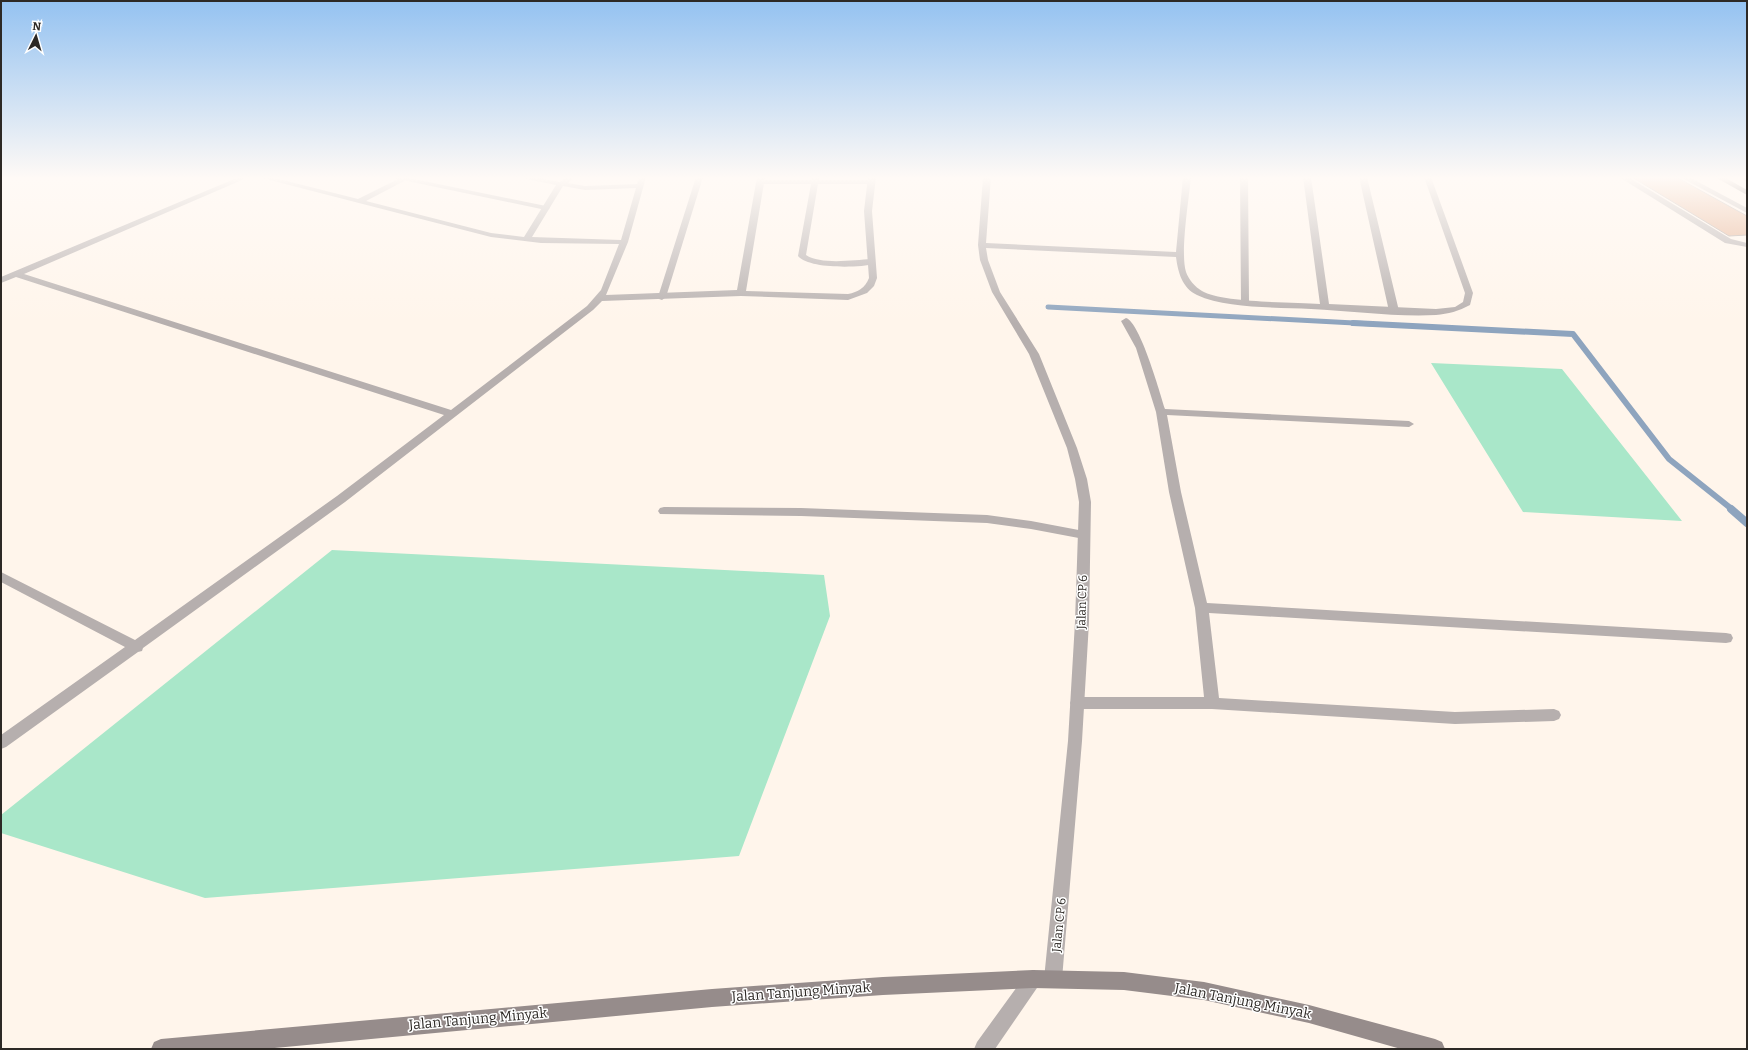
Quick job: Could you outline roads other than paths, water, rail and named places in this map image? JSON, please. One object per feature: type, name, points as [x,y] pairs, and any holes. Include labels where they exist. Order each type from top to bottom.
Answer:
[{"type":"main road","name":"Jalan Tanjung Minyak","points":[[162,1049],[712,998],[890,986],[1053,979],[1124,981],[1204,991],[1309,1014],[1435,1049]]},
{"type":"street","points":[[1,280],[131,226]]},
{"type":"street","points":[[452,226],[526,240],[624,242]]},
{"type":"street","points":[[526,240],[535,226]]},
{"type":"street","points":[[1,743],[137,647],[340,499],[453,414],[600,298],[605,290],[624,242],[629,226]]},
{"type":"street","points":[[662,298],[685,226]]},
{"type":"street","points":[[741,293],[753,226]]},
{"type":"street","points":[[808,226],[802,256],[805,260],[815,262],[871,262]]},
{"type":"street","points":[[600,298],[662,298],[741,293],[848,297],[858,296],[867,291],[873,278],[869,226]]},
{"type":"street","name":"Jalan CP 6","points":[[983,226],[982,245],[984,260],[989,276],[1034,354],[1072,448],[1081,479],[1085,502],[1077,703],[1066,866],[1053,979]]},
{"type":"street","points":[[1183,226],[1180,255],[1182,272],[1189,285],[1199,293],[1218,299],[1245,302],[1326,308],[1436,312],[1457,309],[1467,303],[1469,293],[1445,226]]},
{"type":"street","points":[[1244,226],[1245,302]]},
{"type":"street","points":[[1314,226],[1326,308]]},
{"type":"street","points":[[1374,226],[1394,311]]},
{"type":"street","points":[[1703,226],[1728,241],[1747,245]]},
{"type":"street","points":[[982,245],[1180,255]]},
{"type":"street","points":[[16,274],[453,414]]},
{"type":"street","points":[[1126,321],[1141,348],[1161,412],[1176,492],[1202,608],[1212,703]]},
{"type":"street","points":[[1161,412],[1409,424]]},
{"type":"street","points":[[664,511],[801,512],[987,520],[1031,525],[1084,535]]},
{"type":"street","points":[[3,579],[137,647]]},
{"type":"street","points":[[1202,608],[1726,638]]},
{"type":"street","points":[[1077,703],[1212,703],[1455,718],[1554,715]]},
{"type":"street","points":[[984,1049],[1033,979]]},
{"type":"waterway","points":[[1048,307],[1373,324]]},
{"type":"waterway","points":[[1353,323],[1373,324]]},
{"type":"waterway","points":[[1373,324],[1573,334],[1669,459],[1733,510]]},
{"type":"waterway","points":[[1731,509],[1747,523]]}]
